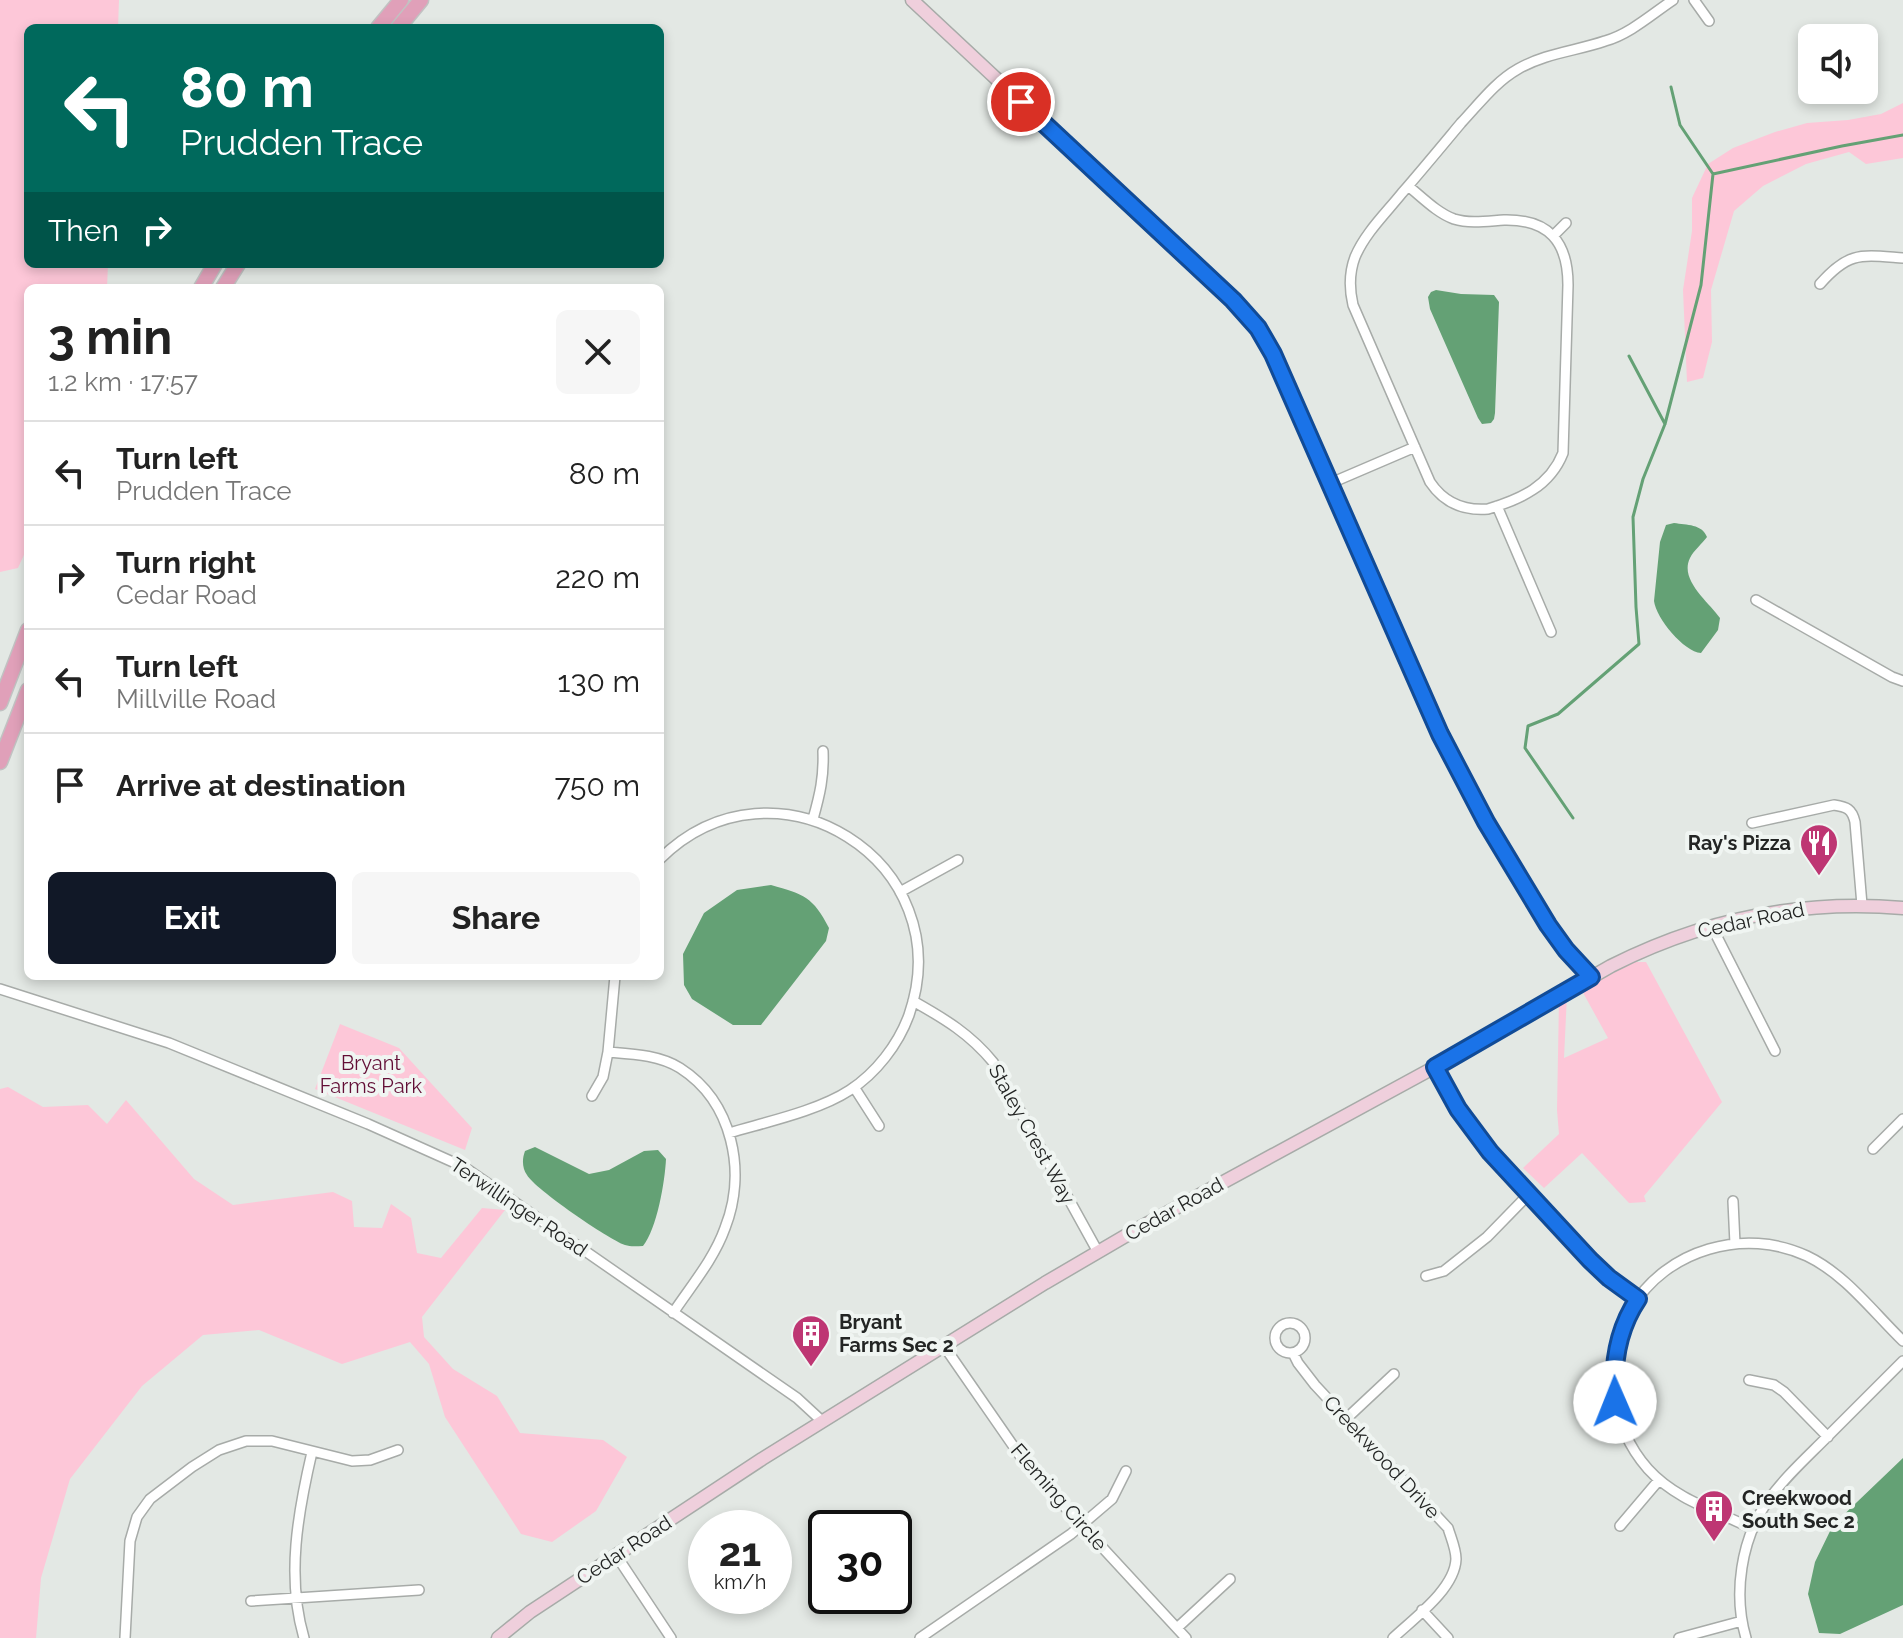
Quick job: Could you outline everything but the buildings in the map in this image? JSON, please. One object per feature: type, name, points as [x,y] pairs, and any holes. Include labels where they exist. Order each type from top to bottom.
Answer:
[{"type":"main road","points":[[381,24],[401,0]]},
{"type":"main road","points":[[401,24],[421,0]]},
{"type":"main road","points":[[0,703],[24,640]]},
{"type":"main road","points":[[0,762],[24,700]]},
{"type":"street","points":[[912,0],[1252,320],[1273,354],[1464,782],[1548,925],[1591,977]]},
{"type":"street","points":[[1408,186],[1454,219],[1472,222],[1517,220],[1539,225],[1553,236],[1563,251],[1568,272],[1563,453],[1551,477],[1542,484],[1488,509],[1468,509],[1456,505],[1445,499],[1430,482],[1353,305],[1351,268],[1360,247],[1408,186],[1498,83],[1546,56],[1617,37],[1673,0]]},
{"type":"street","points":[[1694,0],[1709,21]]},
{"type":"street","points":[[1553,236],[1566,223]]},
{"type":"street","points":[[1820,284],[1836,268],[1856,256],[1903,258]]},
{"type":"street","points":[[1331,483],[1415,447]]},
{"type":"street","points":[[1497,506],[1551,632]]},
{"type":"street","points":[[1756,600],[1903,681]]},
{"type":"street","points":[[813,819],[822,789],[823,751]]},
{"type":"street","points":[[1752,823],[1834,805],[1853,812],[1862,905]]},
{"type":"street","points":[[664,856],[684,838],[731,818],[771,813],[813,819],[846,836],[874,858],[900,892],[915,935],[918,966],[913,1001],[903,1030],[892,1049],[869,1075],[834,1098],[729,1133]]},
{"type":"street","points":[[900,892],[958,860]]},
{"type":"street","name":"Cedar Road","points":[[498,1638],[530,1612],[762,1459],[1098,1252],[1635,953],[1749,916],[1804,907],[1862,905],[1903,908]]},
{"type":"street","points":[[1712,927],[1775,1051]]},
{"type":"street","points":[[592,1096],[603,1077],[608,1052],[615,980]]},
{"type":"street","name":"Terwillinger Road","points":[[0,989],[169,1043],[464,1167],[797,1398],[823,1422]]},
{"type":"street","name":"Staley Crest Way","points":[[913,1001],[973,1039],[993,1062],[1098,1252]]},
{"type":"street","points":[[608,1052],[643,1055],[681,1068],[713,1098],[729,1133],[735,1179],[730,1216],[717,1247],[673,1313]]},
{"type":"street","points":[[1435,1067],[1468,1123],[1490,1152],[1609,1278],[1638,1299]]},
{"type":"street","points":[[854,1087],[879,1126]]},
{"type":"street","points":[[1873,1149],[1903,1119]]},
{"type":"street","points":[[1426,1276],[1444,1271],[1528,1195]]},
{"type":"street","points":[[1733,1201],[1735,1244]]},
{"type":"street","points":[[1753,1529],[1675,1492],[1649,1470],[1627,1439],[1615,1402],[1614,1364],[1625,1321],[1638,1299],[1681,1260],[1718,1246],[1776,1245],[1809,1257],[1831,1271],[1903,1341]]},
{"type":"street","name":"Fleming Circle","points":[[944,1346],[1023,1460],[1186,1638]]},
{"type":"street","name":"Creekwood Drive","points":[[1293,1353],[1315,1385],[1448,1528],[1454,1544],[1456,1560],[1452,1577],[1443,1590],[1393,1638]]},
{"type":"street","points":[[1746,1638],[1742,1621],[1741,1574],[1753,1529],[1767,1502],[1781,1484],[1903,1361]]},
{"type":"street","points":[[1347,1418],[1394,1374]]},
{"type":"street","points":[[1749,1380],[1774,1385],[1784,1392],[1828,1437]]},
{"type":"street","points":[[125,1638],[131,1531],[150,1499],[192,1467],[230,1445],[263,1440],[357,1462],[398,1450]]},
{"type":"street","points":[[304,1638],[296,1597],[298,1522],[312,1452]]},
{"type":"street","points":[[920,1638],[1082,1526],[1112,1499],[1126,1471]]},
{"type":"street","points":[[1620,1526],[1659,1480]]},
{"type":"street","points":[[616,1555],[671,1638]]},
{"type":"street","points":[[1177,1628],[1230,1579]]},
{"type":"street","points":[[251,1601],[419,1590]]},
{"type":"street","points":[[1422,1610],[1448,1638]]},
{"type":"street","points":[[1679,1638],[1742,1621]]},
{"type":"green space","points":[[0,0],[119,0],[118,24],[24,24],[24,268],[108,268],[107,284],[24,284],[24,555],[18,568],[0,572]]},
{"type":"green space","points":[[1903,103],[1903,158],[1866,164],[1849,152],[1806,164],[1763,186],[1734,211],[1711,290],[1712,342],[1703,378],[1687,382],[1683,290],[1692,231],[1692,198],[1708,164],[1733,148],[1775,132],[1807,123],[1881,114]]},
{"type":"green space","points":[[1632,962],[1646,962],[1722,1102],[1644,1196],[1646,1202],[1629,1203],[1582,1153],[1544,1188],[1523,1168],[1559,1134],[1559,1000],[1567,995],[1564,1058],[1608,1038],[1581,989]]},
{"type":"green space","name":"Bryant Farms Park","points":[[340,1024],[399,1048],[472,1128],[465,1150],[315,1089]]},
{"type":"green space","points":[[8,1087],[43,1107],[88,1105],[107,1124],[126,1100],[194,1179],[233,1205],[333,1192],[352,1201],[354,1227],[382,1228],[391,1204],[411,1218],[417,1253],[441,1258],[482,1208],[505,1210],[422,1317],[424,1337],[453,1369],[497,1396],[520,1433],[603,1440],[627,1457],[596,1511],[552,1542],[521,1534],[445,1417],[429,1364],[410,1342],[342,1364],[259,1330],[203,1335],[142,1386],[70,1479],[41,1578],[36,1638],[0,1638],[0,1089]]},
{"type":"shaded area","points":[[1436,290],[1494,295],[1499,302],[1495,413],[1491,423],[1482,424],[1478,418],[1430,309],[1428,297]]},
{"type":"shaded area","points":[[1674,523],[1698,527],[1707,537],[1692,555],[1688,566],[1692,582],[1720,618],[1718,630],[1701,653],[1687,647],[1672,633],[1654,601],[1660,542],[1666,525]]},
{"type":"shaded area","points":[[771,885],[800,894],[818,909],[829,928],[826,941],[761,1025],[733,1025],[692,999],[684,985],[683,954],[704,913],[737,890]]},
{"type":"shaded area","points":[[535,1147],[589,1174],[609,1170],[644,1151],[658,1150],[666,1159],[664,1179],[656,1217],[643,1246],[627,1246],[616,1241],[533,1182],[525,1172],[523,1160],[525,1151]]},
{"type":"shaded area","points":[[1903,1458],[1903,1605],[1840,1634],[1819,1633],[1808,1594],[1815,1562],[1833,1525]]},
{"type":"waterway","points":[[1573,818],[1525,748],[1528,726],[1558,714],[1639,644],[1633,517],[1643,479],[1665,424],[1701,285],[1713,174],[1680,125],[1671,87]]},
{"type":"waterway","points":[[1713,174],[1903,135]]},
{"type":"waterway","points":[[1629,356],[1665,424]]},
{"type":"place","name":"Ray's Pizza","points":[[1819,877]]},
{"type":"place","name":"Bryant Farms Sec 2","points":[[811,1368]]},
{"type":"place","name":"Creekwood South Sec 2","points":[[1714,1543]]},
{"type":"route","points":[[1021,102],[1233,300],[1258,328],[1273,354],[1464,782],[1548,925],[1591,977],[1435,1067],[1458,1109],[1490,1152],[1590,1260],[1638,1299],[1625,1321],[1618,1344],[1614,1364],[1615,1402]]}]
